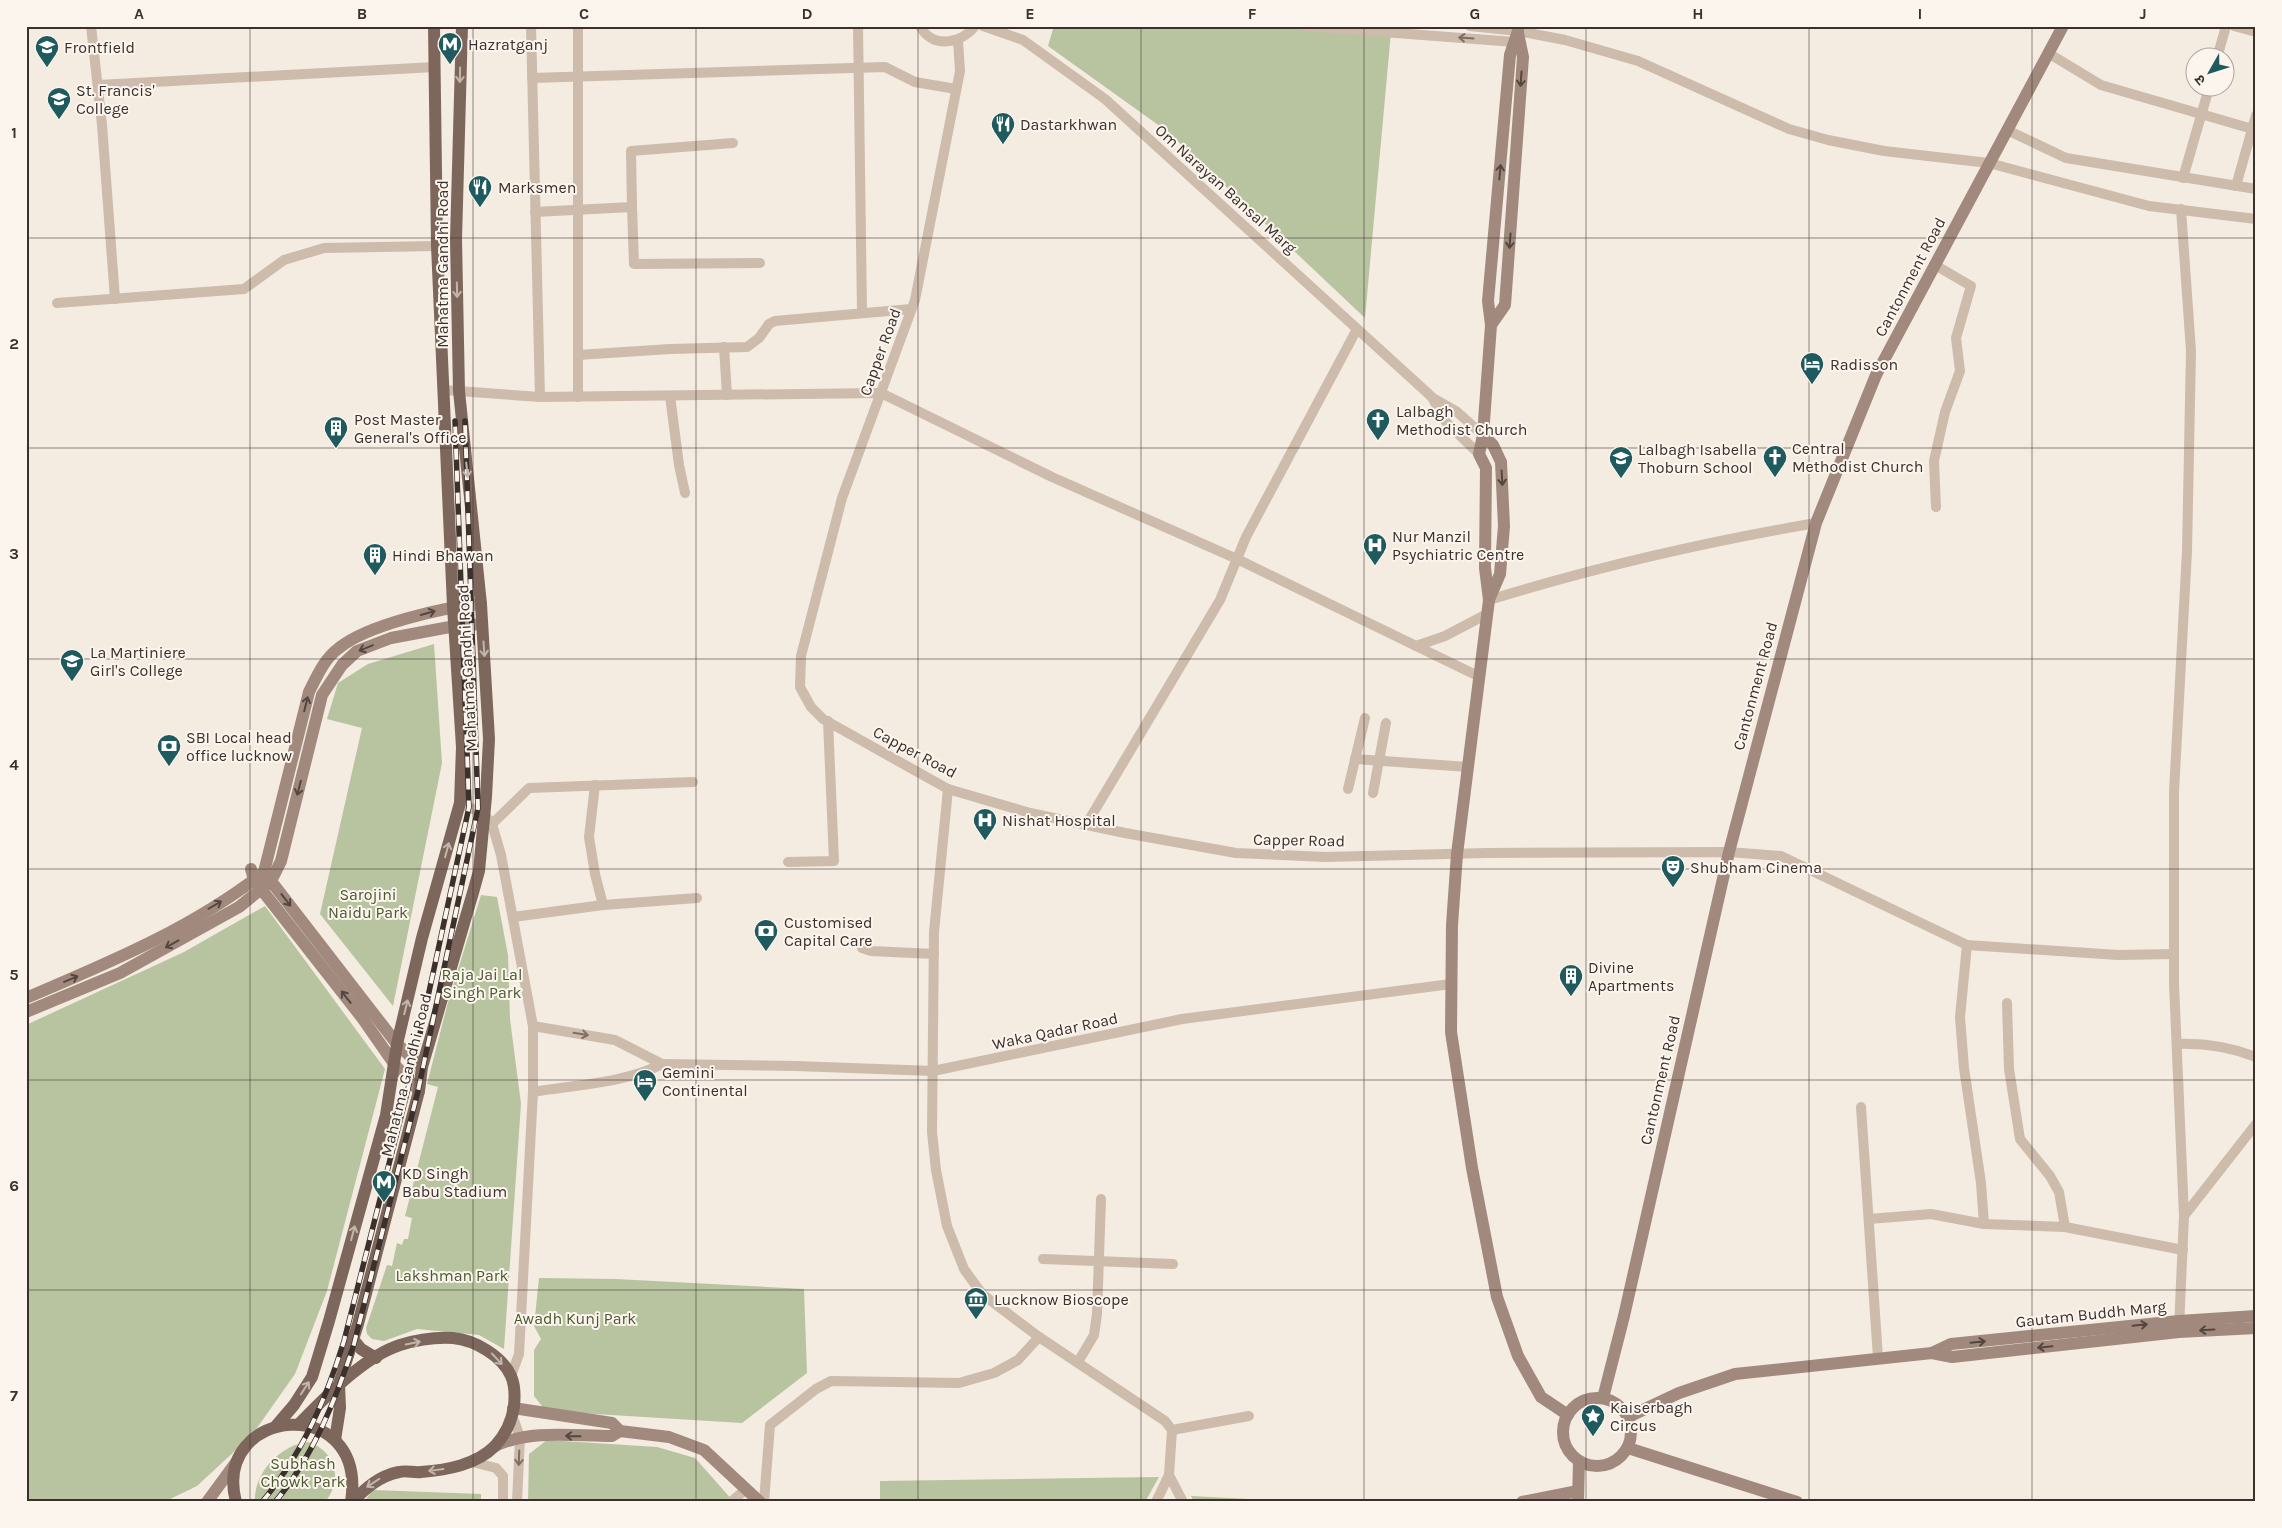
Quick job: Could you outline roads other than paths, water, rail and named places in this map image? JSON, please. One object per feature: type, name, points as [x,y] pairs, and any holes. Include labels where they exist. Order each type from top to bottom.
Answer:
[{"type":"main road","name":"Mahatma Gandhi Road","points":[[276,1426],[294,1405],[312,1377],[386,1115],[397,1044],[422,938],[460,803],[462,747],[453,606],[437,246],[434,26]]},
{"type":"main road","name":"Mahatma Gandhi Road","points":[[335,1440],[340,1408],[339,1384],[353,1340],[419,1090],[422,1068],[474,889],[488,819],[490,739],[481,604],[459,391],[456,239],[462,26]]},
{"type":"main road","points":[[299,1424],[339,1384],[376,1358],[399,1346],[434,1339],[454,1338],[473,1343],[493,1354],[511,1376],[515,1394],[513,1411],[506,1432],[495,1446],[472,1462],[420,1472],[399,1472],[372,1482],[352,1502]]},
{"type":"main road","points":[[353,1340],[361,1349],[376,1358]]},
{"type":"main road","points":[[236,1502],[233,1480],[237,1461],[246,1446],[259,1434],[276,1426],[299,1424],[318,1429],[335,1440],[345,1453],[352,1469],[354,1485],[352,1502]]},
{"type":"street","points":[[91,26],[98,85],[115,299]]},
{"type":"street","points":[[531,26],[540,397]]},
{"type":"street","points":[[578,26],[578,397]]},
{"type":"street","points":[[858,26],[862,312]]},
{"type":"street","points":[[920,26],[932,39],[946,42],[958,41],[968,35],[975,26]]},
{"type":"street","name":"Om Narayan Bansal Marg","points":[[983,26],[1023,40],[1105,99],[1433,398]]},
{"type":"street","points":[[1303,26],[1517,33]]},
{"type":"street","points":[[1470,26],[1564,40],[1638,61],[1789,129],[1820,138],[1884,151],[1989,163],[2149,206],[2256,219]]},
{"type":"street","name":"Cantonment Road","points":[[1603,1398],[1624,1316],[1729,852],[1816,523],[1876,375],[2063,26]]},
{"type":"street","points":[[2220,48],[2226,26]]},
{"type":"street","points":[[2234,26],[2256,32]]},
{"type":"street","points":[[1479,454],[1483,435],[1491,325],[1505,305],[1523,57],[1517,33]]},
{"type":"street","name":"Capper Road","points":[[958,41],[960,71],[911,309],[842,498],[802,656],[800,688],[811,707],[828,721],[948,788],[1030,813],[1086,825],[1236,853],[1325,857],[1729,852],[1781,856],[1968,945]]},
{"type":"street","points":[[2048,53],[2101,86],[2254,130]]},
{"type":"street","points":[[98,85],[435,67]]},
{"type":"street","points":[[532,78],[885,67],[915,82],[956,89]]},
{"type":"street","points":[[2183,178],[2205,98]]},
{"type":"street","points":[[2236,186],[2254,130],[2256,115]]},
{"type":"street","points":[[2007,130],[2066,158],[2256,189]]},
{"type":"street","points":[[733,143],[630,151],[634,264],[760,263]]},
{"type":"street","points":[[535,212],[632,207]]},
{"type":"street","points":[[2179,1326],[2184,1216],[2174,954],[2174,792],[2187,551],[2192,351],[2181,209]]},
{"type":"street","points":[[57,303],[244,290],[284,260],[324,248],[437,246]]},
{"type":"street","points":[[1935,265],[1971,286],[1956,338],[1960,371],[1945,412],[1934,461],[1936,507]]},
{"type":"street","points":[[578,355],[748,347],[759,338],[769,324],[776,321],[911,309]]},
{"type":"street","points":[[1086,825],[1220,600],[1250,528],[1357,329]]},
{"type":"street","points":[[724,347],[727,395]]},
{"type":"street","points":[[444,390],[540,397],[881,393],[1052,478],[1237,559],[1480,677]]},
{"type":"street","points":[[670,396],[679,465],[685,493]]},
{"type":"street","points":[[1433,398],[1446,422],[1479,454],[1486,468],[1485,568],[1489,600]]},
{"type":"street","points":[[1433,398],[1456,411],[1493,445],[1501,462],[1504,526],[1500,574],[1489,600],[1457,854],[1452,925],[1451,1032],[1472,1168],[1497,1297],[1518,1356],[1541,1397],[1568,1415]]},
{"type":"street","points":[[1489,600],[1564,576],[1716,540],[1816,523]]},
{"type":"street","points":[[419,1090],[395,1065],[263,881],[309,692],[322,665],[338,648],[365,632],[453,606],[481,604]]},
{"type":"street","points":[[1416,646],[1445,636],[1487,614]]},
{"type":"street","points":[[26,1012],[120,973],[240,907],[281,861],[322,695],[342,665],[357,652],[391,638],[455,626],[482,624]]},
{"type":"street","points":[[1348,789],[1365,718]]},
{"type":"street","points":[[788,862],[834,860],[828,721]]},
{"type":"street","points":[[1373,793],[1386,723]]},
{"type":"street","points":[[1355,759],[1468,767]]},
{"type":"street","points":[[488,819],[529,788],[693,782]]},
{"type":"street","points":[[595,786],[589,837],[595,874],[603,905]]},
{"type":"street","points":[[948,788],[934,954],[932,1132],[936,1170],[947,1226],[964,1268],[982,1294],[1039,1337],[1165,1421],[1172,1430],[1170,1475],[1156,1502]]},
{"type":"street","points":[[460,803],[488,819],[501,855],[533,1026],[533,1092],[519,1354],[511,1376]]},
{"type":"street","points":[[26,998],[149,943],[245,888],[263,881]]},
{"type":"street","points":[[263,881],[397,1044],[422,1068]]},
{"type":"street","points":[[513,917],[603,905],[697,898]]},
{"type":"street","points":[[1984,1224],[1981,1183],[1964,1068],[1960,1017],[1968,945],[2118,955],[2174,954]]},
{"type":"street","points":[[862,948],[871,951],[934,954]]},
{"type":"street","name":"Waka Qadar Road","points":[[533,1026],[615,1040],[662,1064],[933,1071],[1182,1019],[1451,984]]},
{"type":"street","points":[[2007,1003],[2009,1070],[2020,1139],[2050,1176],[2059,1192],[2065,1227]]},
{"type":"street","points":[[2177,1044],[2200,1044],[2241,1051],[2256,1057]]},
{"type":"street","name":"Waka Qadar Road","points":[[533,1092],[620,1078],[650,1070],[662,1064]]},
{"type":"street","points":[[1861,1107],[1878,1358]]},
{"type":"street","points":[[2184,1216],[2256,1124]]},
{"type":"street","points":[[1078,1362],[1094,1335],[1097,1314],[1101,1199]]},
{"type":"street","points":[[1869,1219],[1931,1214],[1984,1224],[2065,1227],[2183,1250]]},
{"type":"street","points":[[1043,1259],[1173,1264]]},
{"type":"street","name":"Gautam Buddh Marg","points":[[2179,1326],[2256,1316]]},
{"type":"street","points":[[1628,1417],[1679,1393],[1736,1374],[1932,1353],[1952,1357],[2179,1326],[2256,1328]]},
{"type":"street","points":[[764,1502],[770,1425],[816,1388],[830,1381],[959,1383],[994,1373],[1018,1360],[1039,1337]]},
{"type":"street","points":[[1592,1398],[1603,1398],[1617,1404],[1628,1417],[1631,1426],[1631,1438],[1628,1448],[1617,1460],[1605,1466],[1592,1466],[1579,1461],[1570,1452],[1564,1440],[1564,1426],[1568,1415],[1577,1404],[1592,1398]]},
{"type":"street","points":[[517,1502],[520,1437],[513,1411],[612,1423],[620,1431],[669,1437],[704,1450],[760,1502]]},
{"type":"street","points":[[1172,1430],[1249,1416]]},
{"type":"street","points":[[495,1446],[510,1439],[536,1435],[612,1436],[620,1431]]},
{"type":"street","points":[[1628,1448],[1797,1502]]},
{"type":"street","points":[[207,1502],[237,1461]]},
{"type":"street","points":[[1522,1502],[1578,1496],[1579,1461]]},
{"type":"street","points":[[472,1462],[496,1468],[503,1476],[503,1502]]},
{"type":"street","points":[[1170,1475],[1183,1502]]},
{"type":"street","points":[[731,1502],[746,1488]]},
{"type":"railway","points":[[262,1502],[301,1446],[321,1405],[344,1341],[408,1089],[469,807],[455,421]]},
{"type":"railway","points":[[275,1502],[289,1485],[312,1447],[331,1406],[354,1344],[418,1091],[478,808],[465,421]]},
{"type":"place","name":"Hazratganj","points":[[450,65]]},
{"type":"place","name":"Frontfield","points":[[47,68]]},
{"type":"place","name":"St. Francis' College","points":[[59,120]]},
{"type":"place","name":"Dastarkhwan","points":[[1003,145]]},
{"type":"place","name":"Marksmen","points":[[480,208]]},
{"type":"place","name":"Radisson","points":[[1812,385]]},
{"type":"place","name":"Lalbagh Methodist Church","points":[[1378,441]]},
{"type":"place","name":"Post Master General's Office","points":[[336,449]]},
{"type":"place","name":"Central Methodist Church","points":[[1775,478]]},
{"type":"place","name":"Lalbagh Isabella Thoburn School","points":[[1621,479]]},
{"type":"place","name":"Nur Manzil Psychiatric Centre","points":[[1375,566]]},
{"type":"place","name":"Hindi Bhawan","points":[[375,576]]},
{"type":"place","name":"La Martiniere Girl's College","points":[[72,682]]},
{"type":"place","name":"SBI Local head office lucknow","points":[[169,767]]},
{"type":"place","name":"Nishat Hospital","points":[[985,841]]},
{"type":"place","name":"Shubham Cinema","points":[[1673,888]]},
{"type":"place","name":"Customised Capital Care","points":[[766,952]]},
{"type":"place","name":"Divine Apartments","points":[[1571,997]]},
{"type":"place","name":"Gemini Continental","points":[[645,1102]]},
{"type":"place","name":"KD Singh Babu Stadium","points":[[384,1203]]},
{"type":"place","name":"Lucknow Bioscope","points":[[976,1320]]},
{"type":"place","name":"Kaiserbagh Circus","points":[[1593,1437]]},
{"type":"park label","name":"Sarojini Naidu Park","points":[[368,903]]},
{"type":"park label","name":"Raja Jai Lal Singh Park","points":[[482,983]]},
{"type":"park label","name":"Lakshman Park","points":[[452,1275]]},
{"type":"park label","name":"Awadh Kunj Park","points":[[575,1318]]},
{"type":"park label","name":"Subhash Chowk Park","points":[[303,1472]]}]
